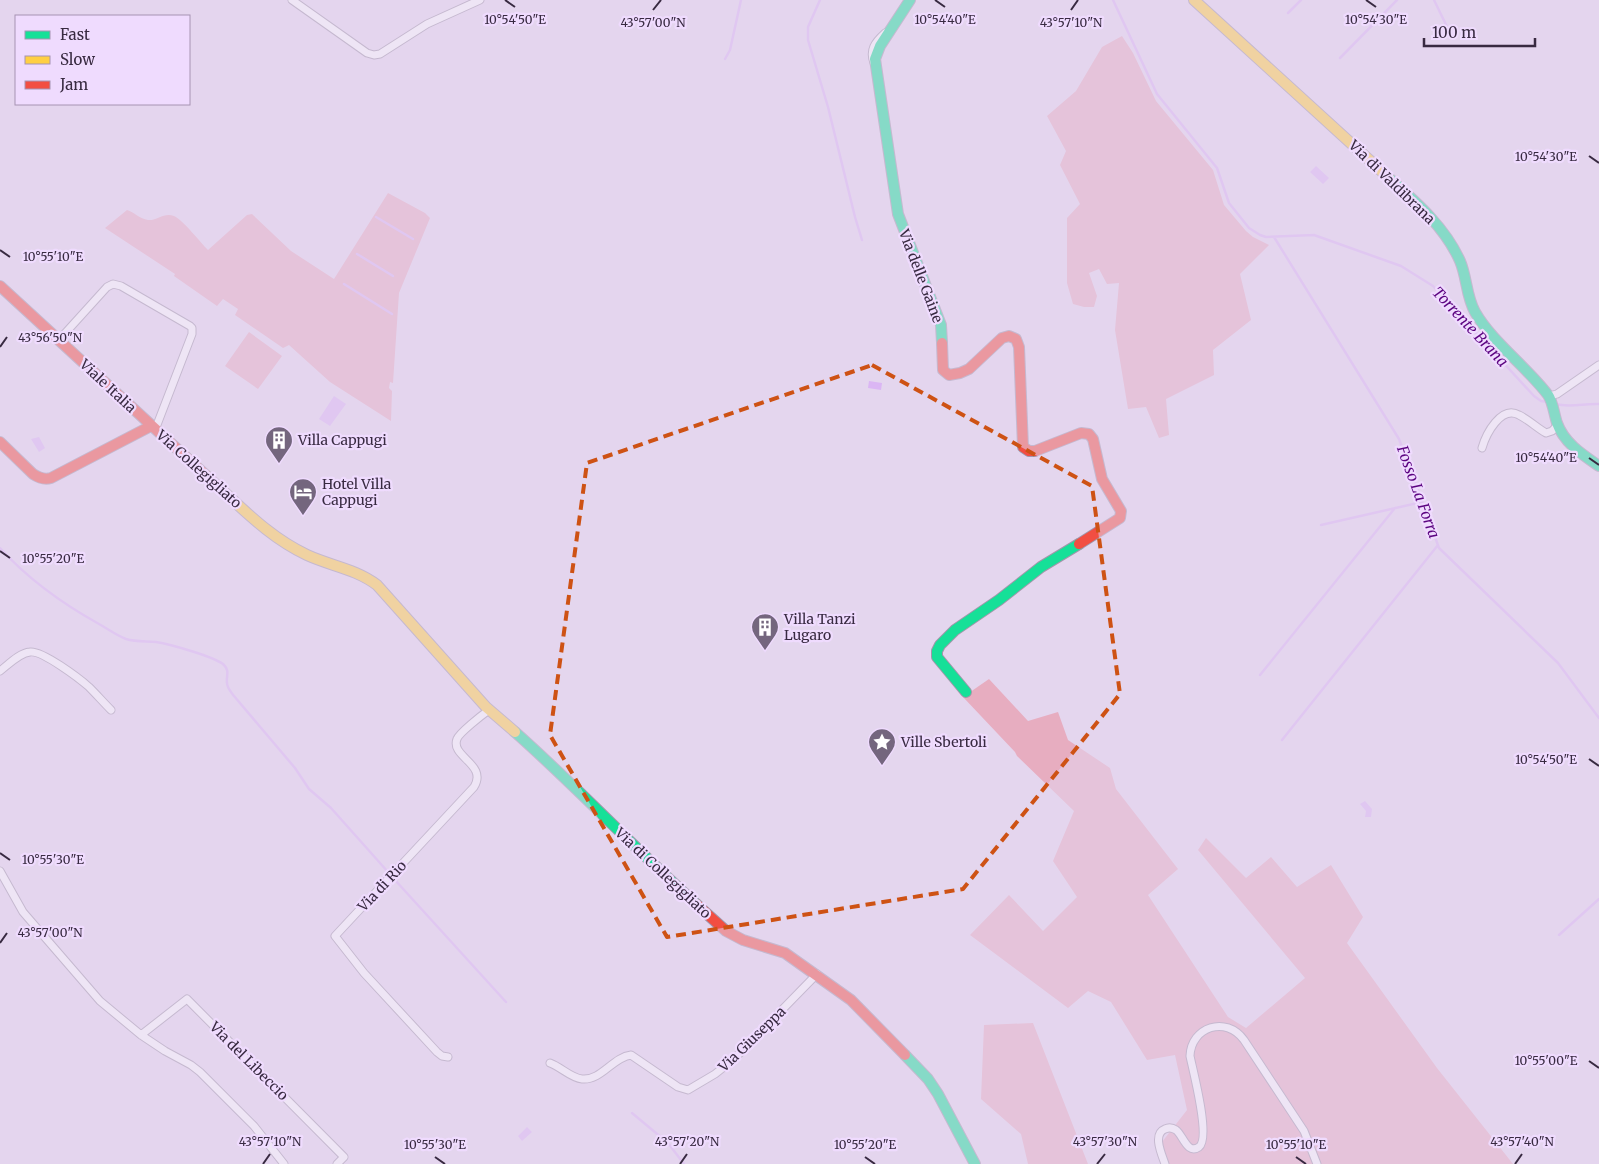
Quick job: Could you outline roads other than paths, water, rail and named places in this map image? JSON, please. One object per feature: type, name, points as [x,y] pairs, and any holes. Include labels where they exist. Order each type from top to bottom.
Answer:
[{"type":"street","points":[[292,0],[368,53],[374,55],[383,52],[426,24],[480,0]]},
{"type":"street","name":"Via delle Gaine","points":[[910,0],[877,52],[875,59],[898,214],[941,325],[943,370],[949,375],[960,373],[976,363],[1000,339],[1008,336],[1013,337],[1018,341],[1019,347],[1022,442],[1024,448],[1029,451],[1037,451],[1085,433],[1090,435],[1101,474],[1121,511],[1120,518],[1108,527],[1041,567],[999,600],[955,630],[942,642],[937,651],[937,656],[966,692]]},
{"type":"street","name":"Via di Valdibrana","points":[[1194,0],[1423,209],[1449,240],[1460,262],[1475,312],[1485,326],[1549,398],[1558,425],[1565,438],[1582,455],[1599,466]]},
{"type":"street","points":[[58,341],[107,287],[112,284],[121,286],[190,326],[192,334],[153,428]]},
{"type":"street","name":"Viale Italia","points":[[0,286],[153,428]]},
{"type":"street","points":[[1549,398],[1599,365]]},
{"type":"street","points":[[1482,448],[1497,420],[1512,413],[1519,414],[1546,433],[1552,431],[1558,425]]},
{"type":"street","name":"Via Collegigliato","points":[[0,442],[33,474],[41,479],[48,479],[153,428],[272,534],[318,559],[350,569]]},
{"type":"street","name":"Via di Collegigliato","points":[[350,569],[364,575],[377,585],[488,710],[544,759],[645,858],[726,931],[743,940],[785,953],[851,1000],[928,1079],[975,1164]]},
{"type":"street","points":[[0,671],[26,653],[38,653],[62,667],[86,685],[111,710]]},
{"type":"street","name":"Via di Rio","points":[[448,1057],[442,1056],[437,1052],[364,973],[336,936],[474,787],[478,778],[476,771],[457,748],[456,741],[460,735],[488,710]]},
{"type":"street","points":[[0,871],[23,912],[107,1008],[165,1051],[200,1072],[254,1126],[284,1164]]},
{"type":"street","name":"Via Giuseppa","points":[[550,1063],[574,1076],[586,1079],[598,1074],[621,1058],[631,1055],[678,1087],[688,1090],[715,1074],[734,1059],[817,974]]},
{"type":"street","name":"Via del Libeccio","points":[[142,1035],[187,999],[344,1157],[337,1164]]},
{"type":"street","points":[[1164,1164],[1158,1138],[1164,1129],[1170,1128],[1178,1131],[1191,1148],[1200,1146],[1202,1143],[1204,1133],[1202,1115],[1190,1050],[1193,1041],[1200,1034],[1225,1026],[1234,1030],[1242,1037],[1304,1131],[1317,1164]]},
{"type":"waterway","points":[[725,59],[730,50],[741,0]]},
{"type":"waterway","points":[[820,0],[808,27],[808,40],[828,107],[862,240]]},
{"type":"waterway","name":"Torrente Brana","points":[[1113,0],[1157,94],[1217,168],[1229,203],[1249,228],[1266,237],[1314,235],[1401,266],[1433,286],[1534,396],[1541,401],[1548,402]]},
{"type":"waterway","points":[[1288,13],[1301,0]]},
{"type":"waterway","points":[[1340,58],[1397,0]]},
{"type":"waterway","points":[[1434,0],[1453,39]]},
{"type":"waterway","points":[[376,217],[413,239]]},
{"type":"waterway","name":"Fosso La Forra","points":[[1274,237],[1399,439],[1439,548],[1558,663],[1599,718]]},
{"type":"waterway","points":[[357,254],[393,276]]},
{"type":"waterway","points":[[344,284],[392,314]]},
{"type":"waterway","name":"Torrente Brana","points":[[1556,404],[1567,406],[1599,404]]},
{"type":"waterway","points":[[1321,525],[1422,502]]},
{"type":"waterway","points":[[1260,675],[1395,508]]},
{"type":"waterway","points":[[1282,740],[1438,545]]},
{"type":"waterway","points":[[0,548],[46,590],[119,636],[130,640],[156,642],[181,648],[212,658],[224,665],[227,671],[229,690],[295,768],[309,789],[331,808],[388,872]]},
{"type":"waterway","points":[[395,880],[506,1002]]},
{"type":"waterway","points":[[1559,935],[1599,899]]},
{"type":"waterway","points":[[632,1113],[668,1143],[684,1164]]},
{"type":"place","name":"Villa Cappugi","points":[[279,464]]},
{"type":"place","name":"Hotel Villa Cappugi","points":[[303,516]]},
{"type":"place","name":"Villa Tanzi Lugaro","points":[[765,651]]},
{"type":"place","name":"Ville Sbertoli","points":[[882,766]]}]
